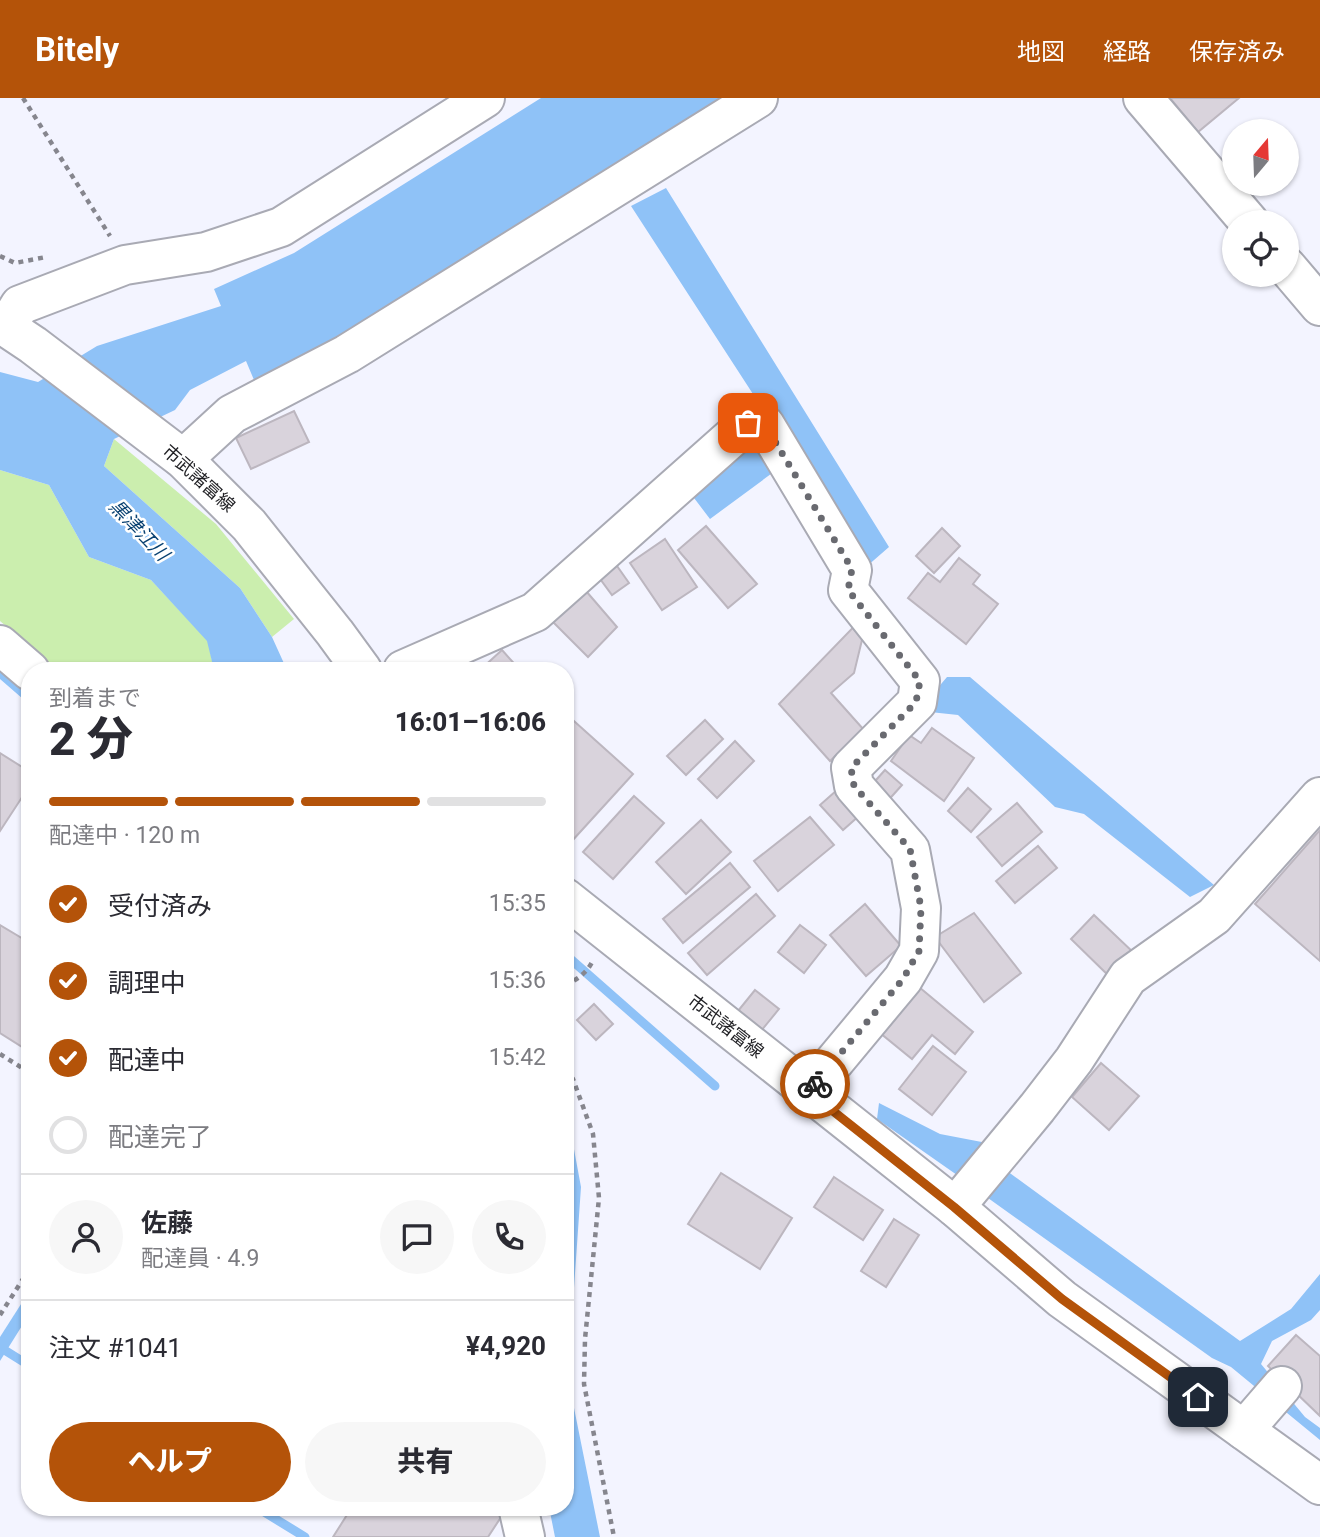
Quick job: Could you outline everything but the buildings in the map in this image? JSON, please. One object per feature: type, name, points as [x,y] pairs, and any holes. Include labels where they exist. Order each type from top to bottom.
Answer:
[{"type":"street","points":[[13,331],[20,305],[125,265],[206,252],[281,227],[485,98]]},
{"type":"street","points":[[168,448],[347,354],[758,98]]},
{"type":"street","points":[[1143,98],[1239,210]]},
{"type":"street","points":[[1299,281],[1320,306]]},
{"type":"street","name":"市武諸富線","points":[[13,331],[168,448],[249,525],[356,662]]},
{"type":"street","points":[[421,662],[536,612],[748,423],[765,425],[852,569],[848,590],[920,681],[916,702],[851,768],[854,786],[910,849],[921,908],[919,951],[903,979],[809,1092]]},
{"type":"street","points":[[0,645],[21,663]]},
{"type":"street","points":[[963,1197],[1074,1060],[1128,977],[1214,916],[1320,797]]},
{"type":"street","name":"市武諸富線","points":[[574,905],[809,1092],[963,1197],[1062,1299],[1264,1407],[1320,1485]]},
{"type":"street","points":[[520,1516],[525,1537]]},
{"type":"path","points":[[23,98],[125,265]]},
{"type":"path","points":[[574,981],[590,966]]},
{"type":"path","points":[[0,1054],[21,1067]]},
{"type":"path","points":[[574,1082],[593,1134],[599,1198],[584,1339],[584,1384],[614,1537]]},
{"type":"path","points":[[0,1315],[21,1282]]},
{"type":"green space","points":[[114,439],[216,524],[294,619],[272,637],[240,588],[104,466]]},
{"type":"green space","points":[[0,470],[49,485],[89,557],[151,580],[208,641],[212,662],[49,662],[0,621]]},
{"type":"water","name":"黒津江川","points":[[541,98],[723,98],[345,336],[254,380],[246,361],[190,390],[175,410],[114,439],[104,466],[240,588],[272,637],[283,662],[212,662],[207,641],[151,580],[89,557],[49,485],[0,470],[0,372],[38,382],[97,346],[221,306],[214,289],[294,253]]},
{"type":"water","points":[[666,188],[889,547],[866,567],[794,457],[710,519],[691,494],[775,428],[631,206]]},
{"type":"water","points":[[947,677],[970,677],[1214,885],[1190,897],[1084,814],[1055,807],[958,715],[930,712],[936,690]]},
{"type":"water","points":[[879,1103],[940,1134],[987,1143],[985,1155],[1240,1341],[1291,1309],[1320,1274],[1320,1310],[1311,1320],[1272,1341],[1261,1364],[1305,1417],[1320,1428],[1320,1440],[1231,1367],[1212,1358],[988,1198],[986,1187],[970,1174],[957,1175],[877,1119]]},
{"type":"water","points":[[574,1149],[581,1187],[574,1288]]},
{"type":"water","points":[[21,1304],[21,1327],[0,1361],[0,1337]]},
{"type":"water","points":[[574,1408],[600,1537],[555,1537],[551,1516],[574,1516]]},
{"type":"waterway","points":[[0,673],[21,691]]},
{"type":"waterway","points":[[574,962],[715,1086]]},
{"type":"waterway","points":[[6,1351],[21,1360]]},
{"type":"waterway","points":[[271,1516],[305,1537]]},
{"type":"way so far","points":[[748,423],[765,425],[852,569],[848,590],[920,681],[916,702],[851,768],[854,786],[910,849],[921,908],[919,951],[903,979],[815,1084]]},
{"type":"route","points":[[815,1084],[809,1092],[954,1207],[1062,1299],[1198,1397]]}]
